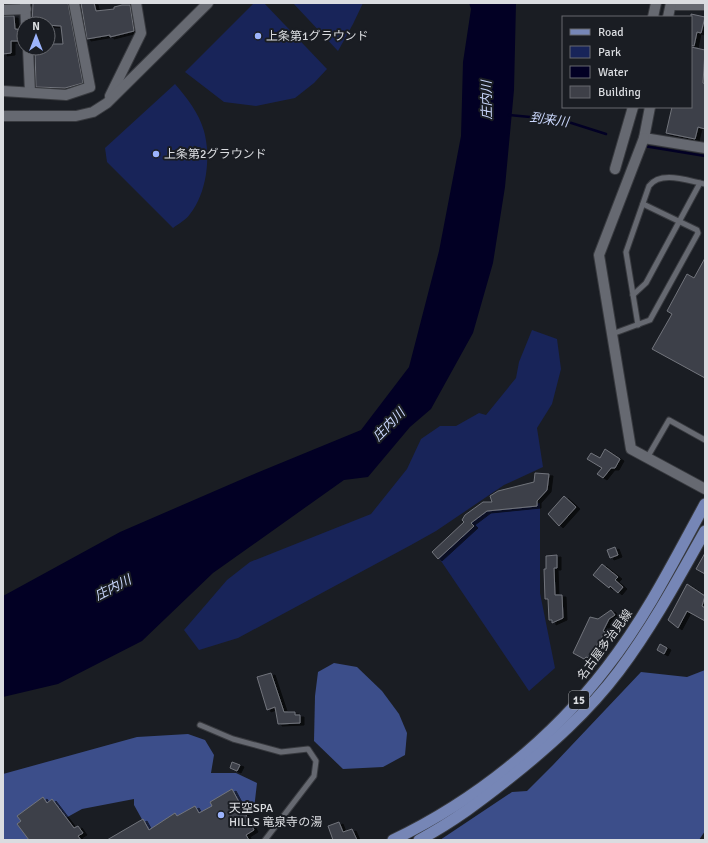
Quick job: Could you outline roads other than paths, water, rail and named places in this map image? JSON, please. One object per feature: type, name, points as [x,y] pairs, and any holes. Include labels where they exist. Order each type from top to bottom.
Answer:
[{"type":"main road","name":"名古屋多治見線","points":[[393,840],[424,824],[478,791],[542,738],[575,705],[607,667],[644,612],[705,504]]},
{"type":"main road","name":"名古屋多治見線","points":[[419,840],[448,824],[476,805],[550,746],[587,709],[619,671],[652,624],[705,532]]},
{"type":"street","points":[[3,91],[66,95],[90,86],[74,3]]},
{"type":"street","points":[[107,103],[141,32],[136,3]]},
{"type":"street","points":[[3,116],[76,116],[93,112],[107,103],[208,3]]},
{"type":"street","points":[[653,16],[656,3]]},
{"type":"street","points":[[668,16],[671,4],[705,6]]},
{"type":"street","points":[[3,10],[25,6],[26,16]]},
{"type":"street","points":[[28,56],[30,92]]},
{"type":"street","points":[[615,169],[633,108]]},
{"type":"street","points":[[650,108],[644,138],[599,255],[631,449],[705,489]]},
{"type":"street","points":[[644,138],[705,148]]},
{"type":"lane","points":[[633,296],[646,283],[679,221],[702,183],[662,177],[653,180],[649,186],[626,252],[633,296],[638,325]]},
{"type":"lane","points":[[612,334],[650,320],[698,234],[697,230],[642,204]]},
{"type":"lane","points":[[647,458],[669,420],[705,440]]},
{"type":"lane","points":[[200,725],[233,739],[281,752],[308,749],[316,761],[314,776],[265,840]]},
{"type":"water","name":"庄内川","points":[[469,3],[516,3],[514,90],[505,187],[493,263],[473,333],[431,409],[410,427],[368,477],[344,480],[213,573],[142,641],[58,684],[3,697],[3,596],[120,532],[361,430],[409,367],[439,251],[461,136],[463,62],[471,9]]},
{"type":"waterway","name":"到来川","points":[[509,115],[562,120],[606,134]]},
{"type":"waterway","name":"到来川","points":[[644,146],[705,156]]},
{"type":"place","name":"上条第1グラウンド","points":[[258,36]]},
{"type":"place","name":"上条第2グラウンド","points":[[156,154]]},
{"type":"place","name":"天空SPA HILLS 竜泉寺の湯","points":[[221,815]]}]
